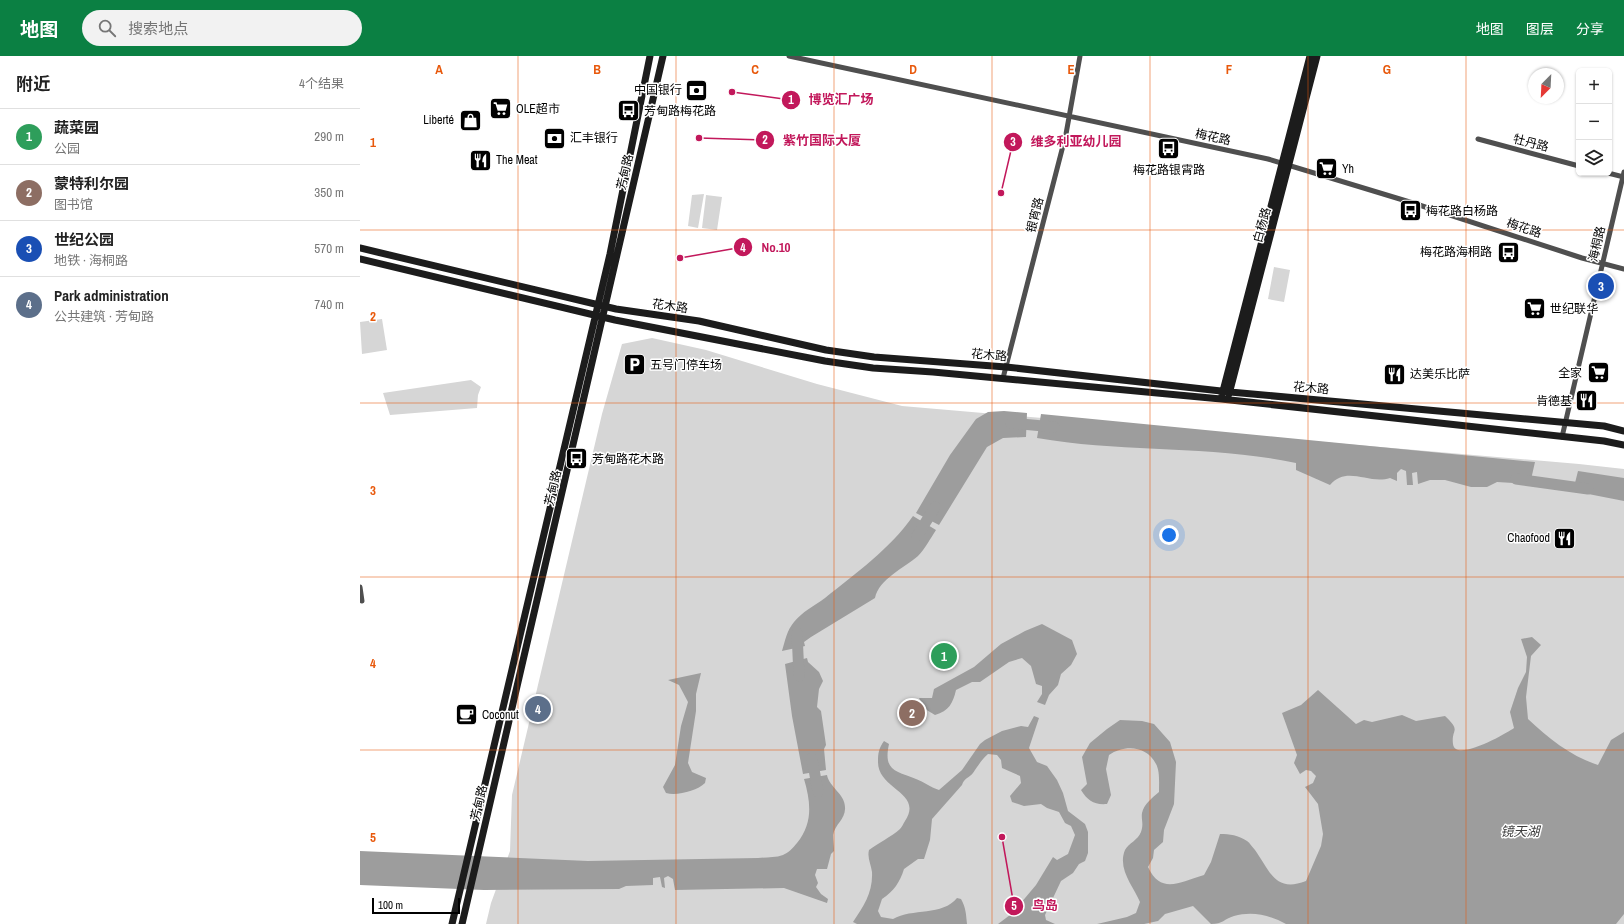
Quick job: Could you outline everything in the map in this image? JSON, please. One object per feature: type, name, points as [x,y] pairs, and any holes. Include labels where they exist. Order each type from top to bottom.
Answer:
[{"type":"main road","name":"芳甸路","points":[[452,924],[596,315],[650,56]]},
{"type":"main road","name":"芳甸路","points":[[462,924],[604,317],[663,56]]},
{"type":"main road","name":"白杨路","points":[[1286,163],[1310,56]]},
{"type":"main road","name":"白杨路","points":[[1224,400],[1286,163],[1317,56]]},
{"type":"main road","name":"花木路","points":[[360,248],[606,306],[616,310],[699,321],[826,350],[874,357],[1006,367],[1226,391],[1604,426],[1624,431]]},
{"type":"main road","name":"花木路","points":[[360,259],[604,317],[825,361],[873,368],[1003,378],[1224,400],[1624,445]]},
{"type":"street","name":"梅花路","points":[[789,56],[1286,163],[1603,264],[1624,269]]},
{"type":"street","name":"银宵路","points":[[1003,378],[1070,117],[1080,56]]},
{"type":"street","name":"牡丹路","points":[[1478,139],[1576,165]]},
{"type":"street","points":[[1612,174],[1624,175]]},
{"type":"street","name":"海桐路","points":[[1562,437],[1624,175]]},
{"type":"street","points":[[360,587],[362,601]]},
{"type":"shaded area","points":[[704,194],[698,228],[688,226],[692,195]]},
{"type":"shaded area","points":[[706,195],[722,197],[717,230],[702,228]]},
{"type":"shaded area","points":[[1274,267],[1290,270],[1284,302],[1268,299]]},
{"type":"shaded area","points":[[382,319],[387,350],[362,354],[360,322]]},
{"type":"shaded area","points":[[652,338],[706,350],[817,384],[902,406],[1624,469],[1624,924],[486,924],[491,903],[510,851],[512,795],[602,414],[622,344]]},
{"type":"shaded area","points":[[471,380],[481,387],[478,395],[477,408],[390,415],[383,393]]},
{"type":"water","points":[[1004,411],[1027,413],[1026,437],[1003,438],[987,447],[939,525],[916,513],[950,455],[976,419],[988,412]]},
{"type":"water","points":[[1041,414],[1535,462],[1530,484],[1497,482],[1487,487],[1471,487],[1445,480],[1430,480],[1418,484],[1417,472],[1412,473],[1413,485],[1407,485],[1406,471],[1401,469],[1397,473],[1397,481],[1390,478],[1374,479],[1344,476],[1337,479],[1330,485],[1296,470],[1296,463],[1264,457],[1199,451],[1102,446],[1037,438]]},
{"type":"water","points":[[1578,471],[1624,478],[1624,501],[1573,491]]},
{"type":"water","points":[[913,516],[936,530],[918,556],[893,574],[881,585],[875,598],[811,637],[804,642],[805,646],[782,651],[788,632],[797,618],[825,598],[872,560],[894,539]]},
{"type":"water","points":[[1042,624],[1072,640],[1077,654],[1071,665],[1061,674],[1058,685],[1049,695],[1045,705],[1037,702],[1042,694],[1042,686],[1036,684],[1031,666],[1022,658],[1009,662],[980,682],[972,682],[956,690],[952,703],[944,711],[935,715],[925,709],[919,698],[932,698],[934,689],[974,667],[1001,644]]},
{"type":"water","name":"镜天湖","points":[[1532,637],[1541,645],[1531,656],[1526,697],[1528,719],[1570,752],[1588,762],[1598,765],[1611,740],[1624,732],[1624,914],[1616,924],[1286,924],[1267,916],[1247,914],[1234,916],[1221,922],[1211,924],[1193,906],[1165,914],[1158,921],[1144,924],[1097,924],[1127,917],[1136,913],[1140,902],[1127,878],[1123,864],[1123,857],[1125,850],[1141,832],[1142,813],[1145,807],[1159,792],[1158,770],[1152,758],[1141,750],[1128,748],[1109,755],[1106,769],[1111,795],[1107,804],[1092,802],[1081,790],[1087,784],[1082,757],[1090,743],[1120,720],[1142,721],[1154,724],[1170,742],[1176,762],[1174,804],[1164,830],[1163,842],[1154,850],[1153,858],[1148,867],[1153,876],[1165,884],[1172,884],[1204,875],[1211,862],[1220,834],[1224,834],[1237,836],[1247,841],[1274,878],[1287,884],[1296,884],[1306,881],[1321,846],[1323,834],[1318,804],[1305,787],[1313,783],[1316,776],[1311,771],[1306,770],[1300,774],[1294,763],[1297,755],[1282,713],[1301,705],[1318,690],[1356,724],[1364,720],[1372,722],[1402,715],[1416,721],[1445,716],[1453,725],[1455,730],[1453,744],[1456,749],[1471,749],[1482,745],[1514,728],[1510,712],[1518,688],[1526,672],[1527,657],[1521,639]]},
{"type":"water","points":[[807,658],[808,662],[819,672],[823,681],[819,689],[817,707],[821,711],[826,745],[824,749],[826,770],[803,774],[792,716],[785,664]]},
{"type":"water","points":[[701,673],[696,694],[696,711],[688,763],[692,772],[706,778],[705,783],[687,792],[676,794],[666,793],[663,787],[675,765],[681,726],[688,702],[679,685],[668,680]]},
{"type":"water","points":[[1034,716],[1039,718],[1029,748],[1037,762],[1047,766],[1057,780],[1063,793],[1068,811],[1085,824],[1088,832],[1088,853],[1085,861],[1079,864],[1073,873],[1061,881],[1045,915],[1046,920],[1055,924],[998,924],[1018,909],[1020,904],[1036,885],[1053,857],[1057,860],[1068,854],[1075,835],[1071,826],[1065,823],[1059,812],[1047,808],[1041,804],[1024,806],[1012,802],[1010,796],[1021,783],[1020,776],[1002,768],[1001,760],[997,755],[988,754],[932,819],[930,840],[924,859],[918,859],[904,869],[896,886],[882,899],[878,911],[881,917],[893,919],[909,914],[936,910],[951,904],[957,898],[961,899],[964,905],[967,924],[857,924],[853,922],[864,904],[871,886],[872,872],[869,850],[900,829],[909,811],[909,803],[905,797],[884,779],[880,771],[878,761],[879,753],[884,741],[889,744],[888,760],[893,769],[939,790],[962,770],[980,744],[985,740],[1002,731],[1021,726],[1028,727]]},
{"type":"water","points":[[827,775],[828,779],[840,794],[844,802],[845,811],[834,831],[834,851],[831,854],[827,869],[817,869],[815,875],[818,883],[816,887],[821,894],[828,899],[827,903],[784,888],[675,890],[673,879],[668,876],[664,878],[665,888],[662,887],[660,877],[653,878],[653,885],[626,886],[619,889],[484,890],[360,885],[360,851],[588,861],[758,858],[780,856],[787,853],[794,847],[806,828],[809,805],[804,779]]},
{"type":"waterway","points":[[1011,423],[1054,427]]},
{"type":"waterway","points":[[1516,479],[1588,489]]},
{"type":"waterway","points":[[917,536],[935,507]]},
{"type":"waterway","points":[[797,633],[799,676]]},
{"type":"waterway","points":[[812,758],[818,792]]},
{"type":"place","name":"中国银行","points":[[697,90]]},
{"type":"place","name":"博览汇广场","points":[[732,92]]},
{"type":"place","name":"OLE超市","points":[[501,109]]},
{"type":"place","name":"芳甸路梅花路","points":[[629,111]]},
{"type":"place","name":"Liberté","points":[[470,120]]},
{"type":"place","name":"汇丰银行","points":[[555,138]]},
{"type":"place","name":"紫竹国际大厦","points":[[699,138]]},
{"type":"place","name":"梅花路银霄路","points":[[1169,149]]},
{"type":"place","name":"The Meat","points":[[481,160]]},
{"type":"place","name":"Yh","points":[[1326,169]]},
{"type":"place","name":"维多利亚幼儿园","points":[[1001,193]]},
{"type":"place","name":"梅花路白杨路","points":[[1411,211]]},
{"type":"place","name":"梅花路海桐路","points":[[1508,252]]},
{"type":"place","name":"No.10","points":[[680,258]]},
{"type":"place","name":"世纪公园","points":[[1601,286]]},
{"type":"place","name":"世纪联华","points":[[1535,309]]},
{"type":"place","name":"五号门停车场","points":[[635,365]]},
{"type":"place","name":"全家","points":[[1598,373]]},
{"type":"place","name":"达美乐比萨","points":[[1395,374]]},
{"type":"place","name":"肯德基","points":[[1587,401]]},
{"type":"place","name":"芳甸路花木路","points":[[577,459]]},
{"type":"place","name":"Chaofood","points":[[1565,538]]},
{"type":"place","name":"蔬菜园","points":[[944,656]]},
{"type":"place","name":"Park administration","points":[[538,709]]},
{"type":"place","name":"蒙特利尔园","points":[[912,713]]},
{"type":"place","name":"Coconut","points":[[466,715]]},
{"type":"place","name":"鸟岛","points":[[1002,837]]}]
